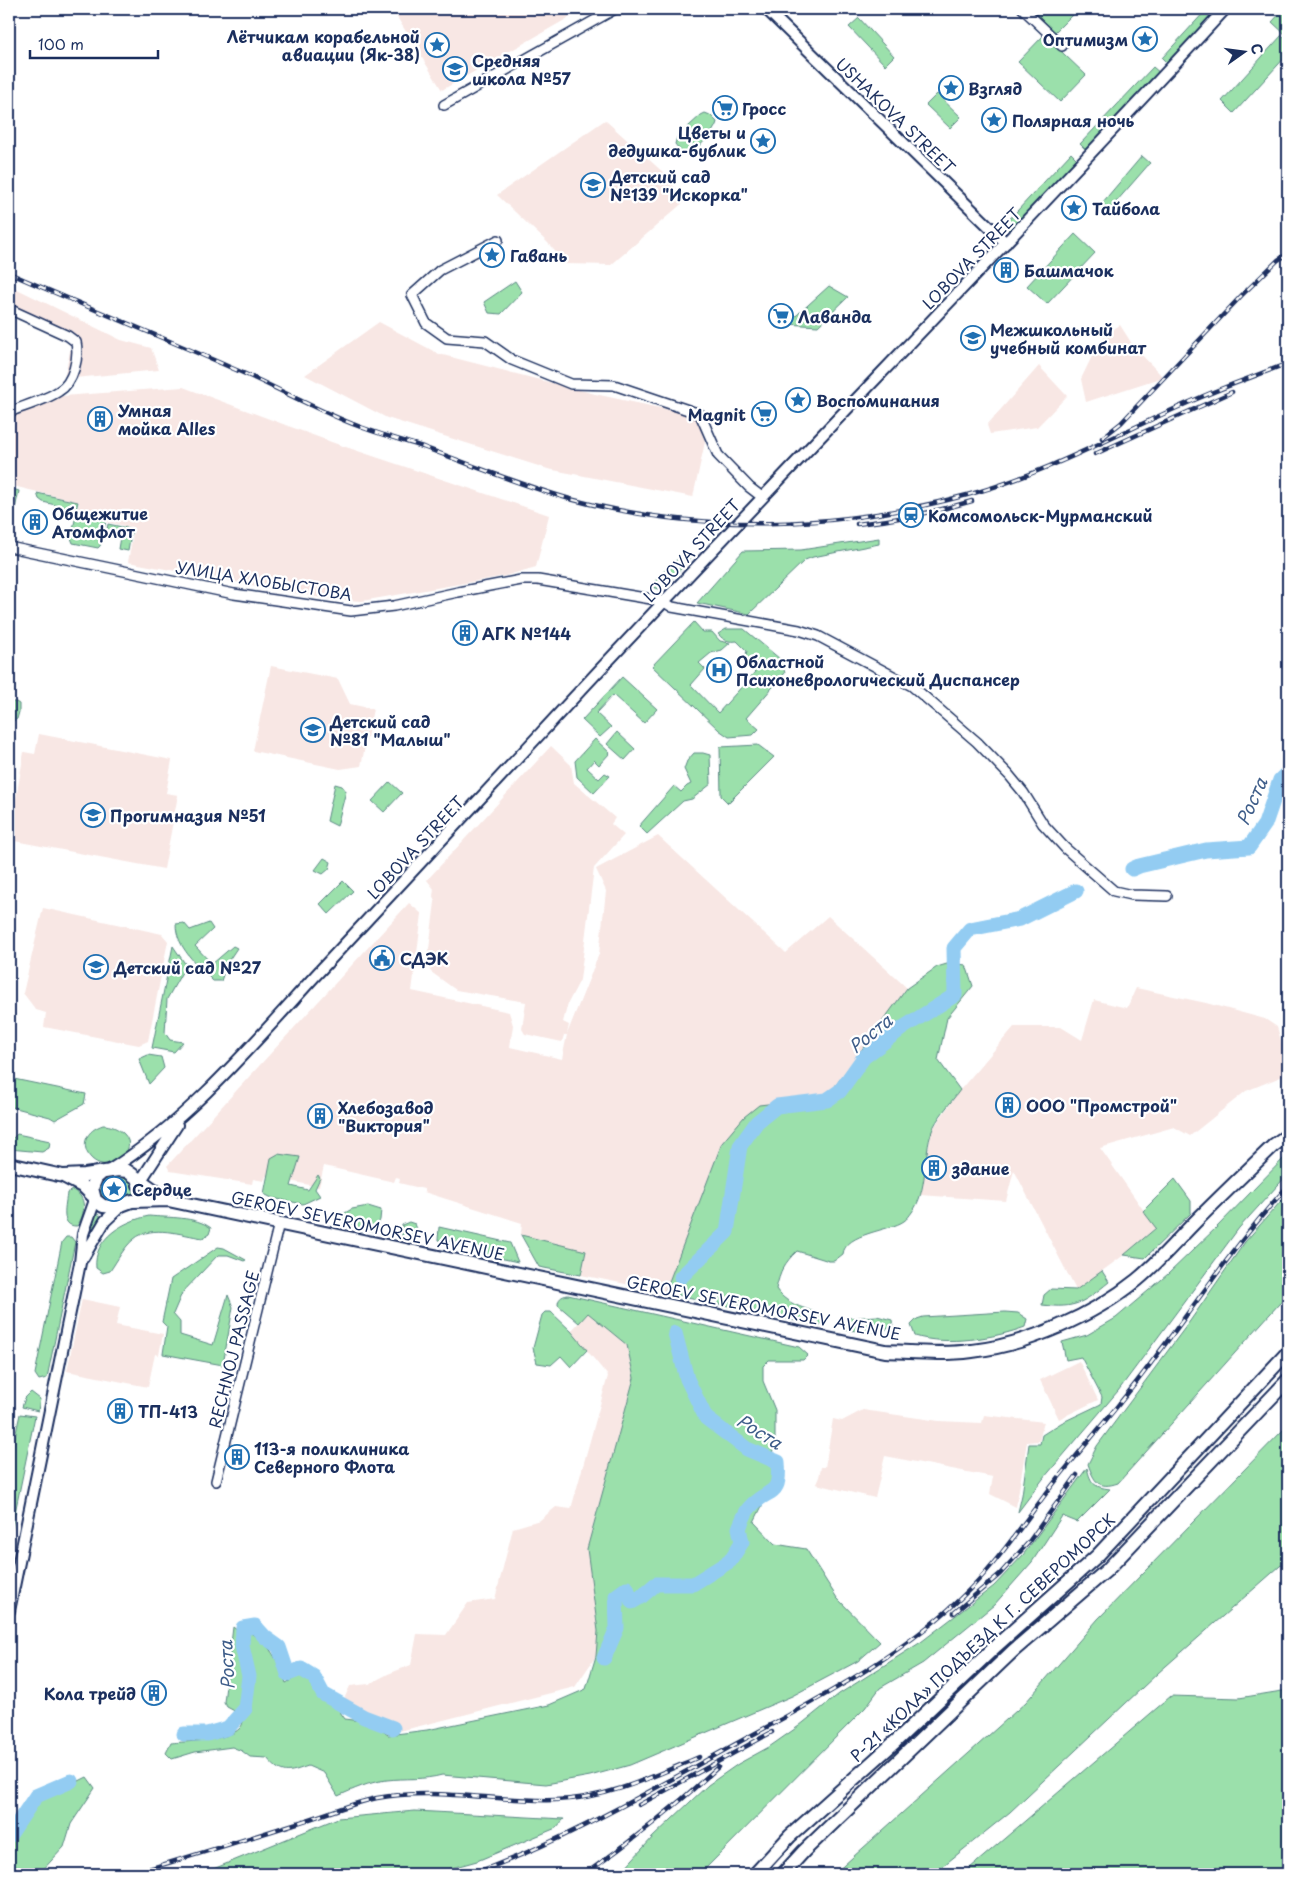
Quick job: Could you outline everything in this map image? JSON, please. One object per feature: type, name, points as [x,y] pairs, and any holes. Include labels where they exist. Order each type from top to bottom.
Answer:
[{"type":"main road","name":"GEROEV SEVEROMORSEV AVENUE","points":[[9,1164],[63,1176],[84,1187],[107,1206],[168,1200],[885,1351],[933,1353],[972,1351],[1026,1339],[1064,1323],[1122,1291],[1158,1260],[1274,1145],[1288,1135]]},
{"type":"main road","name":"GEROEV SEVEROMORSEV AVENUE","points":[[63,1176],[128,1171],[138,1181],[168,1200]]},
{"type":"main road","points":[[94,1197],[93,1182],[106,1172]]},
{"type":"main road","points":[[127,1204],[138,1191],[138,1181]]},
{"type":"main road","name":"Р-21 «КОЛА» ПОДЪЕЗД К Г. СЕВЕРОМОРСК","points":[[755,1874],[790,1836],[896,1742],[996,1646],[1098,1556],[1288,1352]]},
{"type":"main road","name":"Р-21 «КОЛА» ПОДЪЕЗД К Г. СЕВЕРОМОРСК","points":[[782,1874],[1006,1658],[1107,1570],[1288,1380]]},
{"type":"street","points":[[444,105],[615,9]]},
{"type":"street","name":"USHAKOVA STREET","points":[[766,9],[1006,243]]},
{"type":"street","points":[[1023,9],[1062,46]]},
{"type":"street","name":"LOBOVA STREET","points":[[106,1172],[136,1153],[182,1116],[262,1034],[663,601],[1006,243],[1225,9]]},
{"type":"street","points":[[498,240],[440,270],[412,295],[426,323],[447,338],[484,341],[512,360],[571,384],[614,385],[700,414],[718,455],[749,487],[762,497]]},
{"type":"street","points":[[9,309],[68,336],[76,342],[78,352],[72,375],[61,391],[9,412]]},
{"type":"street","name":"УЛИЦА ХЛОБЫСТОВА","points":[[9,546],[234,594],[351,611],[394,606],[521,580],[538,580],[663,601],[672,607],[799,630],[818,636],[912,686],[977,742],[1019,786],[1043,824],[1065,848],[1114,891],[1132,895],[1167,896]]},
{"type":"street","name":"LOBOVA STREET","points":[[138,1181],[182,1116]]},
{"type":"street","points":[[9,1611],[80,1263],[83,1234],[94,1197]]},
{"type":"street","points":[[80,1263],[105,1221],[127,1204]]},
{"type":"street","name":"RECHNOJ PASSAGE","points":[[216,1481],[279,1224]]},
{"type":"shaded area","name":"Средняя школа №57","points":[[392,9],[584,9],[442,90]]},
{"type":"shaded area","name":"Детский сад №139 \"Искорка\"","points":[[605,120],[665,174],[685,201],[611,265],[566,264],[547,242],[497,195]]},
{"type":"shaded area","points":[[9,285],[121,340],[151,348],[159,370],[64,379],[72,342],[9,312]]},
{"type":"shaded area","points":[[379,322],[439,354],[595,394],[697,416],[705,442],[693,497],[548,469],[387,418],[305,375]]},
{"type":"shaded area","points":[[1120,325],[1134,347],[1163,377],[1086,402],[1081,379],[1096,348],[1109,332]]},
{"type":"shaded area","points":[[1039,366],[1067,396],[1037,427],[990,434],[987,425]]},
{"type":"shaded area","points":[[183,387],[334,443],[549,515],[536,567],[505,576],[362,601],[327,599],[128,562],[134,528],[107,522],[108,516],[78,509],[79,502],[9,485],[9,418],[63,396]]},
{"type":"shaded area","name":"Детский сад №81 \"Малыш\"","points":[[271,666],[338,679],[350,704],[373,709],[361,766],[340,769],[253,751]]},
{"type":"shaded area","name":"Прогимназия №51","points":[[39,734],[172,760],[166,793],[178,795],[164,869],[9,840],[24,752],[35,754]]},
{"type":"shaded area","points":[[551,746],[571,765],[574,783],[615,818],[611,824],[624,835],[594,868],[580,980],[568,1003],[563,1022],[569,1025],[567,1034],[599,954],[606,891],[596,869],[658,836],[786,953],[828,916],[907,988],[827,1097],[810,1099],[676,1265],[665,1292],[581,1275],[585,1251],[521,1235],[522,1223],[424,1192],[424,1189],[399,1183],[400,1178],[396,1177],[394,1182],[324,1166],[319,1187],[266,1176],[264,1181],[253,1179],[252,1184],[170,1171],[167,1166],[409,903],[422,914],[412,991],[509,1012],[513,1025],[510,1047],[562,1059],[567,1035],[564,1035],[562,1042],[525,1034],[522,1029],[526,1002],[456,990],[431,972],[427,965],[435,902],[433,896],[434,889],[427,880]]},
{"type":"shaded area","name":"Детский сад №27","points":[[43,908],[162,934],[168,941],[148,1041],[139,1045],[44,1027],[46,1013],[36,1010],[23,993]]},
{"type":"shaded area","points":[[1136,988],[1206,1003],[1265,1019],[1277,1027],[1288,1064],[1288,1074],[1246,1091],[1190,1136],[1174,1127],[1100,1148],[1156,1228],[1124,1255],[1076,1290],[1014,1170],[1006,1201],[920,1195],[932,1130],[960,1090],[1014,1027],[1061,1027],[1082,1040],[1094,1000],[1127,1008]]},
{"type":"shaded area","points":[[82,1299],[120,1307],[116,1325],[163,1334],[159,1355],[155,1354],[148,1387],[67,1371]]},
{"type":"shaded area","points":[[588,1313],[627,1345],[634,1378],[587,1549],[598,1631],[596,1656],[575,1687],[388,1734],[344,1699],[350,1686],[369,1684],[411,1665],[417,1634],[446,1635],[468,1603],[495,1599],[513,1528],[540,1520],[556,1507],[571,1509],[608,1376],[571,1331]]},
{"type":"shaded area","points":[[1079,1361],[1098,1400],[1059,1419],[1040,1380]]},
{"type":"shaded area","points":[[863,1410],[939,1421],[982,1423],[984,1415],[1044,1422],[1039,1441],[1027,1442],[1016,1507],[990,1494],[993,1477],[885,1456],[875,1498],[816,1484],[821,1467],[825,1467],[833,1419],[842,1421]]},
{"type":"green space","points":[[1034,9],[1078,9],[1055,32]]},
{"type":"green space","points":[[1207,9],[1221,9],[1169,65],[1162,58]]},
{"type":"green space","points":[[1284,9],[1288,9],[1288,37],[1272,22]]},
{"type":"green space","points":[[859,18],[894,56],[885,65],[849,27]]},
{"type":"green space","points":[[1044,35],[1086,75],[1060,102],[1018,62]]},
{"type":"green space","points":[[1282,35],[1288,41],[1288,54],[1234,113],[1222,101]]},
{"type":"green space","points":[[1153,67],[1161,74],[1087,151],[1080,144]]},
{"type":"green space","points":[[937,94],[961,117],[950,128],[926,105]]},
{"type":"green space","points":[[705,113],[717,122],[715,126],[698,147],[687,154],[683,154],[675,144],[677,137]]},
{"type":"green space","points":[[1071,153],[1078,160],[1011,232],[1004,225]]},
{"type":"green space","points":[[1142,156],[1150,163],[1109,210],[1102,203]]},
{"type":"green space","points":[[1075,234],[1095,253],[1047,304],[1027,286]]},
{"type":"green space","points":[[515,281],[522,292],[501,314],[489,313],[484,302]]},
{"type":"green space","points":[[829,286],[848,297],[818,326],[787,324]]},
{"type":"green space","points":[[9,488],[19,491],[10,531],[9,531]]},
{"type":"green space","points":[[37,493],[78,502],[76,510],[43,502],[39,499]]},
{"type":"green space","points":[[77,511],[107,517],[98,548],[73,543],[71,538]]},
{"type":"green space","points":[[108,524],[132,529],[128,551],[118,549],[120,537],[106,534]]},
{"type":"green space","points":[[879,538],[879,544],[805,560],[749,614],[697,603],[743,551],[801,550]]},
{"type":"green space","points":[[691,558],[661,590],[651,586],[678,559]]},
{"type":"green space","points":[[694,622],[703,632],[712,632],[720,641],[730,643],[722,650],[711,653],[699,663],[705,669],[691,685],[718,713],[755,672],[744,660],[747,651],[737,641],[727,640],[718,634],[726,629],[744,629],[780,659],[785,673],[746,718],[759,729],[753,735],[729,737],[719,730],[652,666]]},
{"type":"green space","points":[[622,677],[657,709],[644,723],[613,695],[596,713],[611,727],[600,737],[582,720]]},
{"type":"green space","points":[[10,702],[19,704],[17,719],[13,721],[9,720]]},
{"type":"green space","points":[[617,732],[635,749],[625,760],[607,744]]},
{"type":"green space","points":[[595,739],[610,753],[599,765],[594,760],[587,768],[599,779],[605,773],[610,776],[594,793],[577,777],[575,761]]},
{"type":"green space","points":[[758,745],[774,757],[728,803],[721,796],[720,747]]},
{"type":"green space","points":[[694,753],[710,755],[711,784],[692,799],[683,801],[647,834],[639,826],[674,786],[681,792],[691,784],[684,769],[687,761]]},
{"type":"green space","points":[[390,782],[402,793],[384,812],[372,801]]},
{"type":"green space","points":[[335,784],[342,786],[346,791],[337,826],[327,821]]},
{"type":"green space","points":[[324,858],[331,862],[329,869],[323,874],[315,870]]},
{"type":"green space","points":[[343,881],[353,891],[329,914],[320,904]]},
{"type":"green space","points":[[184,923],[190,930],[209,923],[213,929],[195,946],[212,964],[233,946],[237,948],[227,963],[221,981],[213,981],[183,948],[176,924]]},
{"type":"green space","points":[[173,946],[186,965],[167,999],[165,1033],[170,1040],[183,1042],[174,1052],[152,1048]]},
{"type":"green space","points":[[950,963],[966,965],[973,986],[947,1018],[938,1060],[960,1090],[940,1116],[932,1131],[921,1194],[917,1204],[904,1221],[851,1241],[843,1254],[834,1261],[797,1251],[783,1268],[779,1278],[776,1289],[781,1295],[793,1304],[826,1318],[819,1326],[665,1292],[722,1143],[744,1117],[759,1105],[827,1097],[907,988],[937,967]]},
{"type":"green space","points":[[148,1055],[161,1057],[164,1068],[149,1084],[139,1059]]},
{"type":"green space","points":[[9,1078],[86,1094],[84,1104],[55,1120],[12,1107],[9,1111]]},
{"type":"green space","points":[[103,1125],[119,1130],[127,1138],[129,1144],[124,1155],[114,1163],[104,1164],[96,1162],[89,1156],[86,1148],[86,1139],[92,1131]]},
{"type":"green space","points":[[17,1134],[50,1141],[49,1148],[42,1152],[9,1149],[9,1140]]},
{"type":"green space","points":[[278,1154],[300,1157],[291,1186],[308,1190],[318,1175],[320,1178],[315,1189],[320,1196],[303,1204],[272,1198],[264,1194],[271,1158]]},
{"type":"green space","points":[[1288,1154],[1288,1174],[1239,1228],[1118,1391],[1043,1479],[1018,1512],[1029,1444],[1040,1444],[1042,1435],[1061,1423],[1101,1404],[1102,1397],[1081,1357],[1066,1360],[1062,1342],[1087,1335],[1116,1318],[1168,1274]]},
{"type":"green space","points":[[116,1174],[132,1179],[133,1192],[126,1199],[101,1199],[98,1189],[100,1179]]},
{"type":"green space","points":[[1175,1179],[1191,1201],[1191,1213],[1145,1258],[1124,1255],[1156,1228],[1143,1211]]},
{"type":"green space","points":[[72,1190],[77,1192],[84,1205],[82,1216],[77,1226],[68,1223],[65,1214],[67,1193]]},
{"type":"green space","points":[[1288,1193],[1288,1294],[1118,1483],[1101,1485],[1092,1475],[1088,1464],[1097,1446],[1190,1321],[1245,1242]]},
{"type":"green space","points":[[368,1206],[381,1210],[380,1220],[374,1232],[344,1224],[343,1214],[352,1209]]},
{"type":"green space","points":[[96,1213],[102,1217],[92,1234],[87,1232]]},
{"type":"green space","points":[[149,1216],[190,1219],[211,1228],[209,1234],[203,1238],[158,1231],[149,1232],[134,1239],[127,1246],[110,1271],[103,1273],[96,1268],[96,1257],[100,1248],[112,1233],[130,1222]]},
{"type":"green space","points":[[409,1222],[415,1224],[417,1229],[412,1241],[402,1238],[402,1225]]},
{"type":"green space","points":[[439,1227],[510,1243],[518,1262],[485,1255],[473,1245],[438,1240]]},
{"type":"green space","points":[[521,1235],[586,1251],[581,1275],[539,1267]]},
{"type":"green space","points":[[66,1237],[71,1237],[75,1242],[47,1378],[39,1380],[35,1374],[62,1242]]},
{"type":"green space","points":[[218,1247],[224,1248],[246,1260],[228,1255],[218,1255],[182,1293],[173,1314],[180,1322],[180,1335],[213,1345],[228,1295],[233,1307],[223,1365],[163,1354],[167,1327],[162,1322],[171,1279]]},
{"type":"green space","points":[[1102,1271],[1109,1282],[1085,1300],[1063,1306],[1042,1305],[1044,1295],[1051,1289],[1076,1290]]},
{"type":"green space","points":[[568,1295],[799,1347],[808,1355],[803,1360],[769,1360],[763,1366],[763,1381],[775,1410],[775,1442],[772,1454],[775,1475],[771,1488],[754,1522],[775,1544],[806,1549],[837,1598],[880,1642],[858,1661],[792,1696],[630,1765],[590,1776],[546,1784],[442,1775],[428,1778],[380,1781],[338,1796],[324,1773],[308,1766],[290,1771],[281,1770],[267,1758],[250,1757],[232,1747],[195,1752],[172,1759],[166,1753],[171,1743],[228,1735],[237,1730],[242,1724],[242,1715],[227,1707],[224,1702],[233,1627],[249,1640],[249,1632],[269,1648],[286,1683],[300,1675],[312,1683],[317,1694],[333,1702],[345,1719],[370,1722],[388,1735],[427,1730],[549,1705],[586,1689],[596,1656],[598,1631],[587,1549],[634,1378],[627,1345],[588,1313],[579,1323],[558,1305],[560,1298]]},
{"type":"green space","points":[[545,1312],[551,1312],[587,1350],[571,1367],[561,1356],[551,1365],[537,1363],[533,1348],[542,1315]]},
{"type":"green space","points":[[1005,1312],[1018,1313],[1027,1319],[1025,1327],[986,1337],[941,1340],[915,1336],[911,1325],[917,1319],[923,1317]]},
{"type":"green space","points":[[877,1316],[892,1320],[893,1327],[878,1332],[843,1330],[848,1318]]},
{"type":"green space","points":[[31,1392],[40,1399],[38,1411],[22,1407],[25,1398]]},
{"type":"green space","points":[[20,1414],[35,1416],[9,1542],[9,1466]]},
{"type":"green space","points":[[1288,1425],[1288,1559],[1158,1673],[1010,1812],[933,1874],[834,1874],[1026,1702],[1098,1619]]},
{"type":"green space","points":[[1087,1468],[1090,1477],[1096,1485],[1110,1489],[1077,1522],[1062,1516],[1032,1562],[994,1605],[923,1663],[880,1688],[865,1708],[700,1874],[665,1867],[632,1874],[621,1874],[653,1837],[708,1785],[738,1764],[769,1747],[839,1694],[921,1642],[994,1586],[1023,1555]]},
{"type":"green space","points":[[1288,1690],[1288,1874],[963,1874],[1171,1696],[1239,1698]]},
{"type":"green space","points":[[87,1777],[95,1788],[71,1824],[64,1847],[39,1874],[9,1874],[9,1838],[27,1807]]},
{"type":"green space","points":[[415,1811],[564,1819],[556,1828],[477,1861],[430,1874],[201,1874],[338,1818]]},
{"type":"waterway","name":"Роста","points":[[1132,869],[1206,850],[1249,847],[1265,824],[1280,780],[1288,772]]},
{"type":"waterway","name":"Роста","points":[[681,1277],[727,1232],[740,1146],[757,1122],[777,1106],[827,1100],[840,1091],[864,1057],[901,1029],[955,995],[954,948],[970,929],[1020,919],[1076,891]]},
{"type":"waterway","name":"Роста","points":[[604,1658],[617,1628],[616,1596],[627,1588],[632,1602],[656,1584],[693,1584],[730,1561],[742,1542],[739,1528],[750,1507],[772,1491],[778,1482],[778,1462],[747,1449],[706,1418],[687,1379],[675,1333]]},
{"type":"waterway","name":"Роста","points":[[184,1734],[207,1734],[228,1728],[245,1709],[249,1676],[242,1646],[243,1628],[255,1626],[265,1637],[279,1647],[288,1674],[301,1669],[314,1677],[323,1694],[364,1717],[393,1728]]},
{"type":"waterway","name":"Роста","points":[[9,1836],[36,1796],[71,1781]]},
{"type":"railway","points":[[1102,438],[1121,423],[1242,295],[1278,260],[1288,254]]},
{"type":"railway","points":[[9,273],[234,369],[342,420],[374,432],[423,447],[514,481],[570,499],[619,510],[669,518],[719,522],[819,521],[918,507],[967,495],[1027,475],[1085,451],[1210,393],[1288,363]]},
{"type":"railway","points":[[1095,454],[1232,392]]},
{"type":"railway","points":[[857,524],[915,515],[972,501]]},
{"type":"railway","points":[[472,1874],[537,1848],[600,1818],[662,1785],[852,1679],[884,1659],[943,1615],[969,1590],[1001,1553],[1051,1487],[1142,1375],[1235,1249],[1288,1186]]},
{"type":"railway","points":[[954,1613],[1000,1574],[1028,1543],[1077,1475]]},
{"type":"railway","points":[[639,1805],[772,1732]]},
{"type":"railway","points":[[131,1874],[377,1798],[399,1795],[444,1794],[533,1800],[574,1799],[629,1786],[699,1757]]},
{"type":"railway","points":[[585,1874],[653,1823],[718,1767]]},
{"type":"place","name":"Оптимизм","points":[[1145,39]]},
{"type":"place","name":"Лётчикам корабельной авиации (Як-38)","points":[[437,45]]},
{"type":"place","name":"Средняя школа №57","points":[[455,69]]},
{"type":"place","name":"Взгляд","points":[[951,88]]},
{"type":"place","name":"Гросс","points":[[725,108]]},
{"type":"place","name":"Полярная ночь","points":[[994,120]]},
{"type":"place","name":"Цветы и дедушка-бублик","points":[[763,141]]},
{"type":"place","name":"Детский сад №139 \"Искорка\"","points":[[593,185]]},
{"type":"place","name":"Тайбола","points":[[1074,208]]},
{"type":"place","name":"Гавань","points":[[492,255]]},
{"type":"place","name":"Башмачок","points":[[1006,270]]},
{"type":"place","name":"Лаванда","points":[[781,316]]},
{"type":"place","name":"Межшкольный учебный комбинат","points":[[973,338]]},
{"type":"place","name":"Воспоминания","points":[[798,400]]},
{"type":"place","name":"Magnit","points":[[764,414]]},
{"type":"place","name":"Умная мойка Alles","points":[[100,419]]},
{"type":"place","name":"Комсомольск-Мурманский","points":[[911,515]]},
{"type":"place","name":"Общежитие Атомфлот","points":[[35,522]]},
{"type":"place","name":"АГК №144","points":[[465,633]]},
{"type":"place","name":"Областной Психоневрологический Диспансер","points":[[719,670]]},
{"type":"place","name":"Детский сад №81 \"Малыш\"","points":[[313,730]]},
{"type":"place","name":"Прогимназия №51","points":[[93,815]]},
{"type":"place","name":"СДЭК","points":[[382,958]]},
{"type":"place","name":"Детский сад №27","points":[[96,967]]},
{"type":"place","name":"ООО \"Промстрой\"","points":[[1008,1105]]},
{"type":"place","name":"Хлебозавод \"Виктория\"","points":[[320,1116]]},
{"type":"place","name":"здание","points":[[934,1168]]},
{"type":"place","name":"Сердце","points":[[114,1189]]},
{"type":"place","name":"ТП-413","points":[[120,1411]]},
{"type":"place","name":"113-я поликлиника Северного Флота","points":[[237,1457]]},
{"type":"place","name":"Кола трейд","points":[[154,1693]]}]
